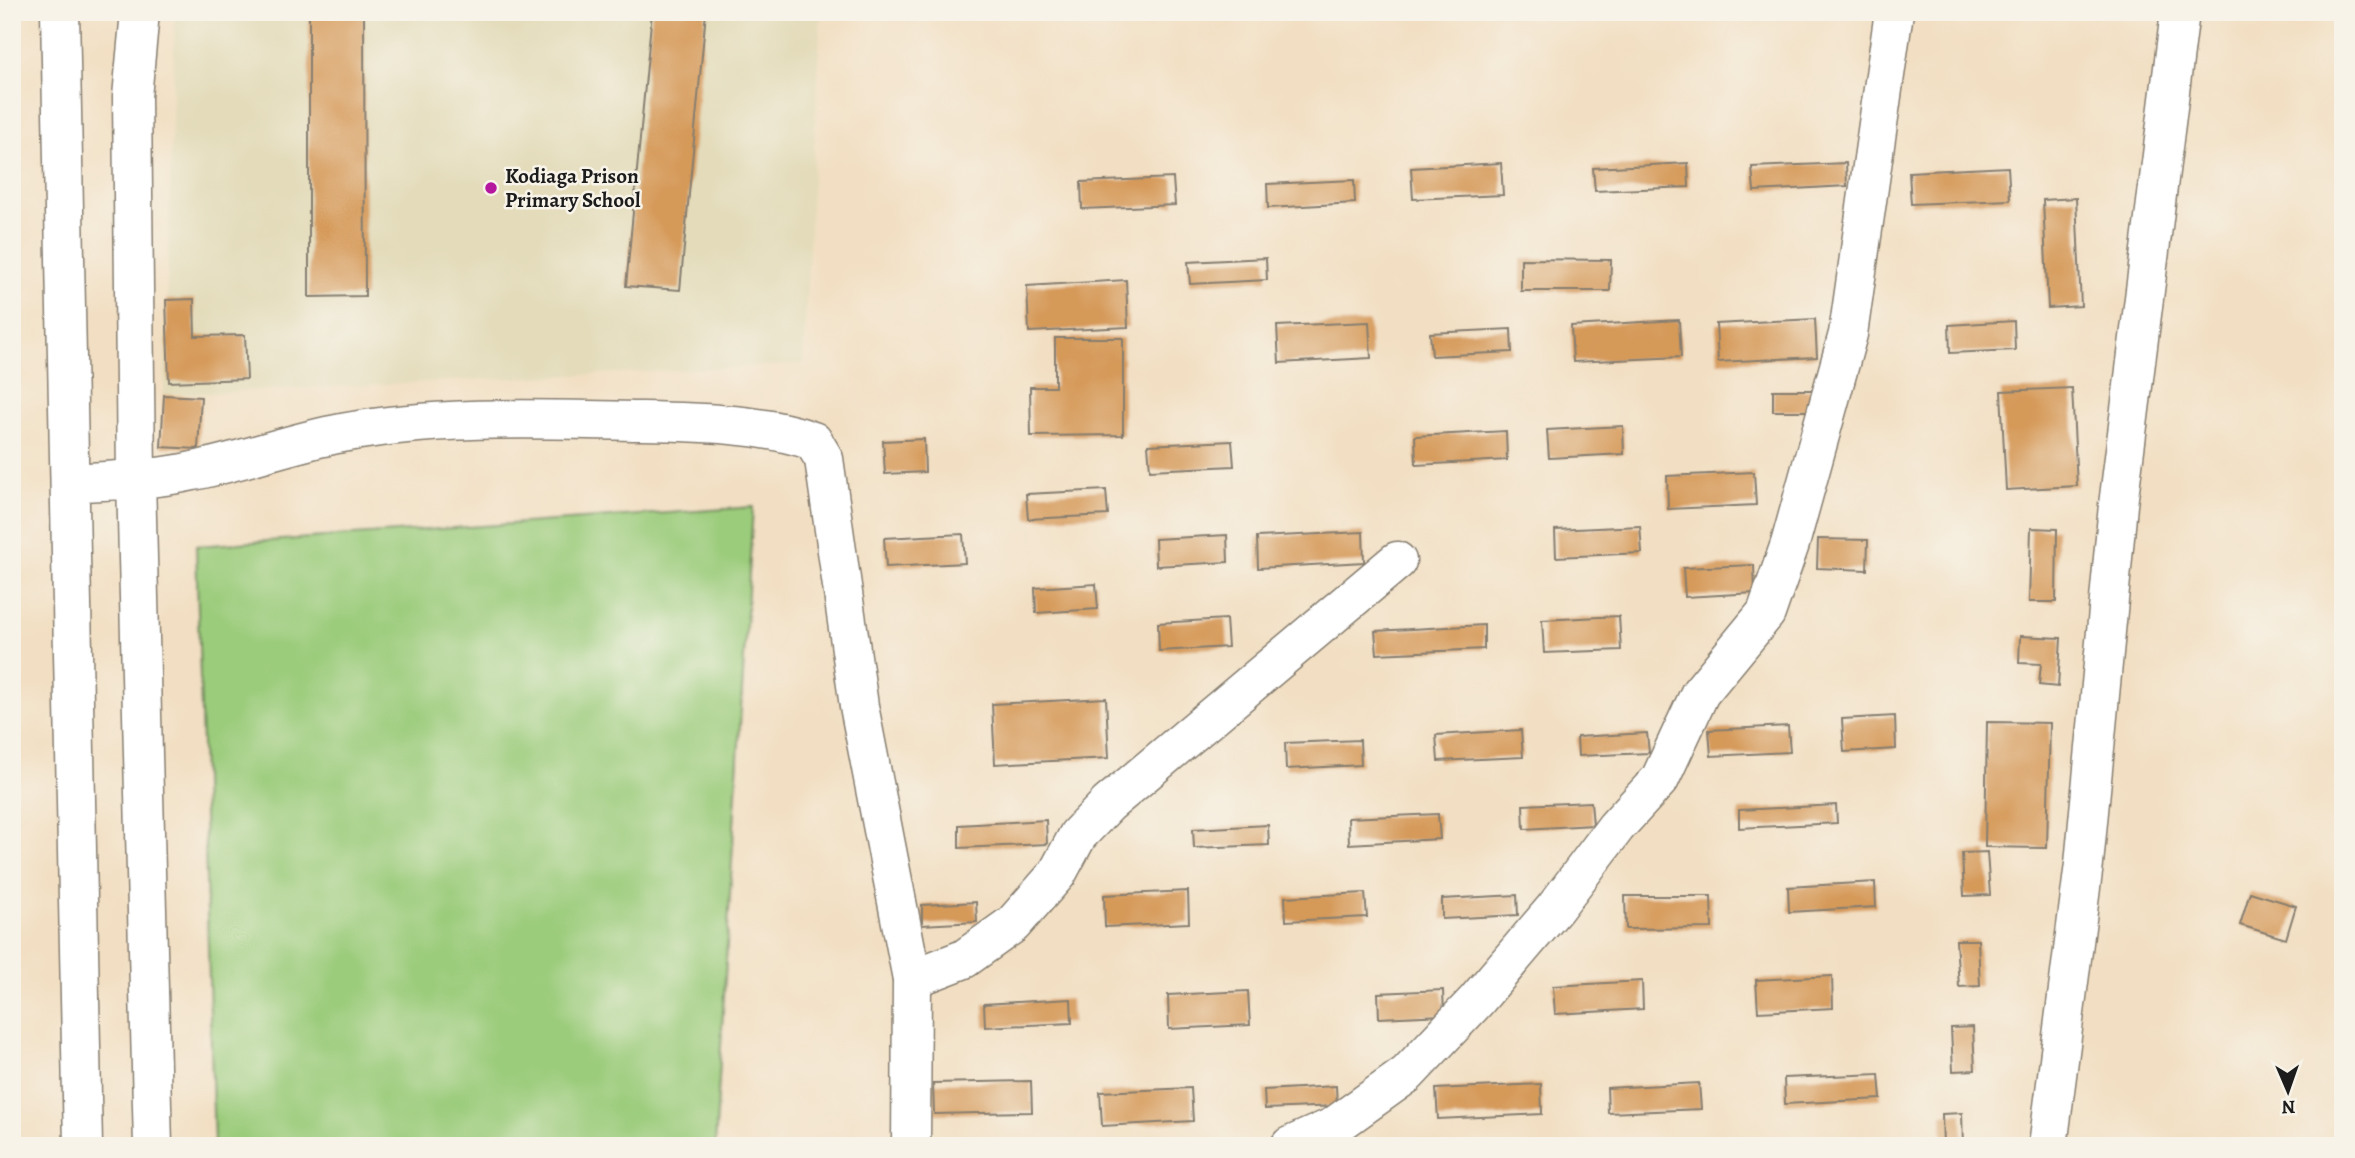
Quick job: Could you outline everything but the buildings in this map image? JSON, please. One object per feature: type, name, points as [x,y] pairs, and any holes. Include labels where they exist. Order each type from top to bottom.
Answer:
[{"type":"street","points":[[60,12],[83,1146]]},
{"type":"street","points":[[140,12],[132,97],[136,479],[153,1146]]},
{"type":"street","points":[[1290,1146],[1333,1127],[1407,1074],[1476,1001],[1555,908],[1616,827],[1660,779],[1700,694],[1766,613],[1790,544],[1849,334],[1894,12]]},
{"type":"street","points":[[2048,1146],[2084,864],[2118,505],[2180,12]]},
{"type":"street","points":[[71,483],[156,478],[195,471],[341,433],[429,421],[520,418],[658,421],[771,429],[813,441],[824,459],[859,706],[912,979],[911,1146]]},
{"type":"street","points":[[912,979],[964,959],[1013,924],[1057,874],[1078,835],[1108,804],[1397,561]]},
{"type":"shaded area","name":"Kodiaga Prison Primary School","points":[[175,12],[821,12],[803,364],[164,395]]},
{"type":"green space","points":[[753,507],[715,1146],[214,1146],[196,546]]},
{"type":"place","name":"Kodiaga Prison Primary School","points":[[491,188]]}]
